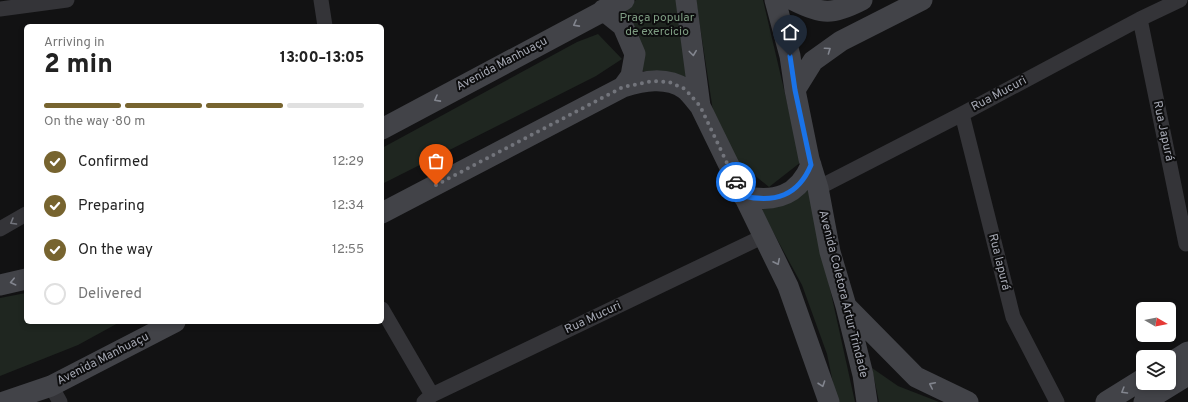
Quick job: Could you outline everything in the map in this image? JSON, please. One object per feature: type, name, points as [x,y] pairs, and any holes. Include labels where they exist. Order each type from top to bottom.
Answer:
[{"type":"street","points":[[0,9],[67,0]]},
{"type":"street","points":[[321,0],[325,24]]},
{"type":"street","name":"Avenida Manhuaçu","points":[[384,128],[624,0]]},
{"type":"street","points":[[686,0],[700,106]]},
{"type":"street","name":"Avenida Coletora Artur Trindade","points":[[775,0],[790,56],[795,90],[811,165],[818,188],[830,252],[846,306],[863,375],[867,402]]},
{"type":"street","points":[[793,0],[810,9],[827,12],[842,10],[862,0]]},
{"type":"street","points":[[795,90],[813,60],[841,41],[922,0]]},
{"type":"street","name":"Rua Mucuri","points":[[818,188],[962,114],[1140,19],[1180,0]]},
{"type":"street","points":[[603,10],[623,26],[635,54],[631,76],[623,87]]},
{"type":"street","name":"Rua Japurá","points":[[1140,19],[1186,244]]},
{"type":"street","points":[[384,212],[623,87],[653,81],[669,82],[685,89],[700,106],[788,286],[829,402]]},
{"type":"street","name":"Rua Iapurá","points":[[962,114],[1013,317],[1057,402]]},
{"type":"street","points":[[743,196],[757,200],[781,196],[798,188],[807,176],[811,165]]},
{"type":"street","points":[[0,229],[24,215]]},
{"type":"street","name":"Rua Mucuri","points":[[428,398],[764,236]]},
{"type":"street","points":[[0,285],[24,279]]},
{"type":"street","points":[[846,306],[916,377],[968,402]]},
{"type":"street","points":[[384,313],[428,398]]},
{"type":"street","name":"Avenida Manhuaçu","points":[[4,402],[55,394],[173,324]]},
{"type":"street","points":[[1176,360],[1188,352]]},
{"type":"street","points":[[1144,402],[1188,375]]},
{"type":"street","points":[[1106,402],[1136,383]]},
{"type":"green space","name":"Praça popular de exercicio","points":[[636,0],[679,0],[693,84],[640,70],[619,14]]},
{"type":"green space","points":[[696,0],[763,0],[801,162],[769,187],[736,160],[713,111]]},
{"type":"green space","points":[[598,34],[622,59],[596,76],[384,183],[384,147],[577,42]]},
{"type":"green space","points":[[808,189],[855,402],[837,402],[827,354],[802,285],[761,210]]},
{"type":"green space","points":[[24,293],[24,324],[116,324],[78,345],[0,376],[0,298]]},
{"type":"green space","points":[[872,368],[898,386],[939,402],[879,402]]},
{"type":"way so far","points":[[436,185],[623,87],[653,81],[669,82],[685,89],[700,106],[736,182]]},
{"type":"route","points":[[736,182],[743,196],[757,200],[781,196],[798,188],[807,176],[811,165],[795,90],[790,56]]}]
